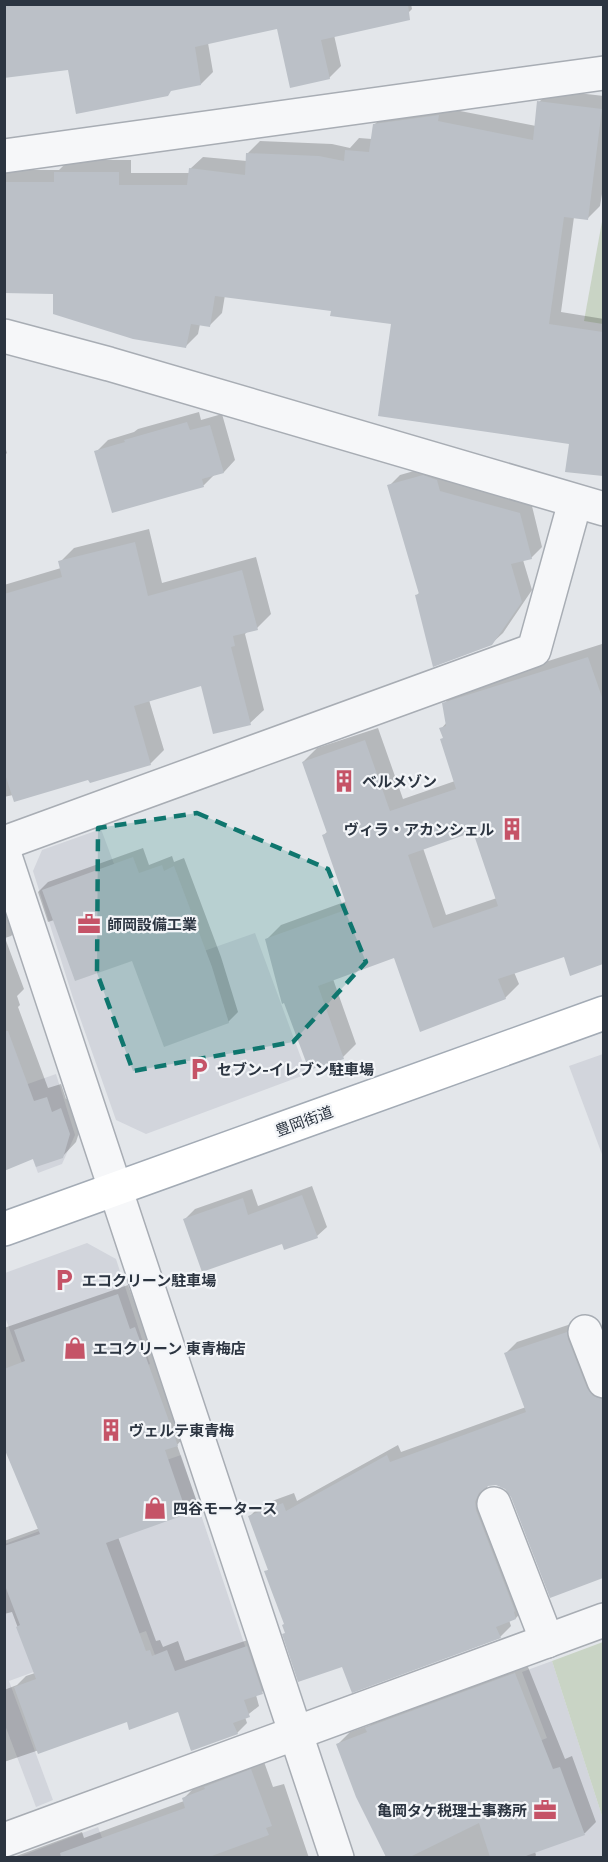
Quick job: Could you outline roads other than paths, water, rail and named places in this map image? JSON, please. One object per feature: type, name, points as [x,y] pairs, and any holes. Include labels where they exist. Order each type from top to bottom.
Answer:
[{"type":"main road","name":"豊岡街道","points":[[4,1229],[603,1013]]},
{"type":"street","points":[[4,156],[603,73]]},
{"type":"street","points":[[4,336],[109,364],[589,505],[534,650],[4,843]]},
{"type":"street","points":[[4,853],[337,1857]]},
{"type":"street","points":[[585,1332],[603,1381]]},
{"type":"street","points":[[494,1504],[547,1641]]},
{"type":"street","points":[[4,1840],[603,1620]]},
{"type":"place","name":"ベルメゾン","points":[[344,781]]},
{"type":"place","name":"ヴィラ・アカンシェル","points":[[512,829]]},
{"type":"place","name":"師岡設備工業","points":[[89,924]]},
{"type":"place","name":"セブン-イレブン駐車場","points":[[199,1069]]},
{"type":"place","name":"エコクリーン駐車場","points":[[64,1280]]},
{"type":"place","name":"エコクリーン 東青梅店","points":[[75,1348]]},
{"type":"place","name":"ヴェルテ東青梅","points":[[111,1430]]},
{"type":"place","name":"四谷モータース","points":[[155,1508]]},
{"type":"place","name":"亀岡タケ税理士事務所","points":[[545,1810]]}]
